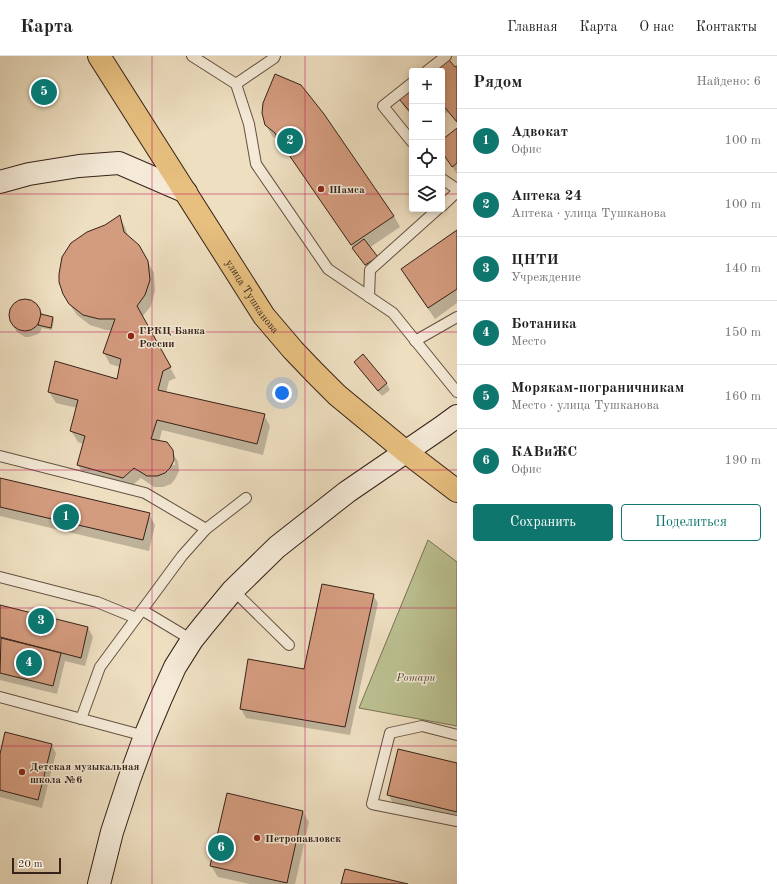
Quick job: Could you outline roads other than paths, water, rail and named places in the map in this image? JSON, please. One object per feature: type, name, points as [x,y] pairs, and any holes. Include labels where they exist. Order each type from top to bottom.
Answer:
[{"type":"main road","name":"улица Тушканова","points":[[99,56],[264,316],[293,350],[337,395],[457,492]]},
{"type":"main road","points":[[0,182],[29,174],[79,166],[119,163],[186,192]]},
{"type":"main road","points":[[99,884],[112,832],[145,736],[173,672],[192,640],[233,590],[277,547],[347,492],[457,416]]},
{"type":"lane","points":[[192,56],[236,84],[249,124],[256,164],[328,268],[393,313],[457,392]]},
{"type":"lane","points":[[236,84],[275,56]]},
{"type":"lane","points":[[431,68],[446,56]]},
{"type":"lane","points":[[409,85],[383,106],[410,140]]},
{"type":"lane","points":[[445,181],[457,191],[445,203]]},
{"type":"lane","points":[[370,297],[370,270],[435,212]]},
{"type":"lane","points":[[416,342],[457,317]]},
{"type":"lane","points":[[0,456],[145,493],[206,529]]},
{"type":"lane","points":[[81,718],[100,667],[182,556],[206,529],[246,498]]},
{"type":"lane","points":[[0,578],[139,614],[192,640]]},
{"type":"lane","points":[[233,590],[289,645]]},
{"type":"lane","points":[[0,697],[145,736]]},
{"type":"lane","points":[[457,734],[422,726],[390,733],[372,804],[457,820]]},
{"type":"place","name":"Морякам-пограничникам","points":[[44,92]]},
{"type":"place","name":"Аптека 24","points":[[290,141]]},
{"type":"place","name":"Шамса","points":[[321,189]]},
{"type":"place","name":"ГРКЦ Банка России","points":[[131,336]]},
{"type":"place","name":"Адвокат","points":[[66,517]]},
{"type":"place","name":"ЦНТИ","points":[[41,621]]},
{"type":"place","name":"Ботаника","points":[[29,663]]},
{"type":"place","name":"Детская музыкальная школа №6","points":[[22,772]]},
{"type":"place","name":"Петропавловск","points":[[257,838]]},
{"type":"place","name":"КАВиЖС","points":[[221,848]]},
{"type":"park label","name":"Ротари","points":[[416,677]]}]
